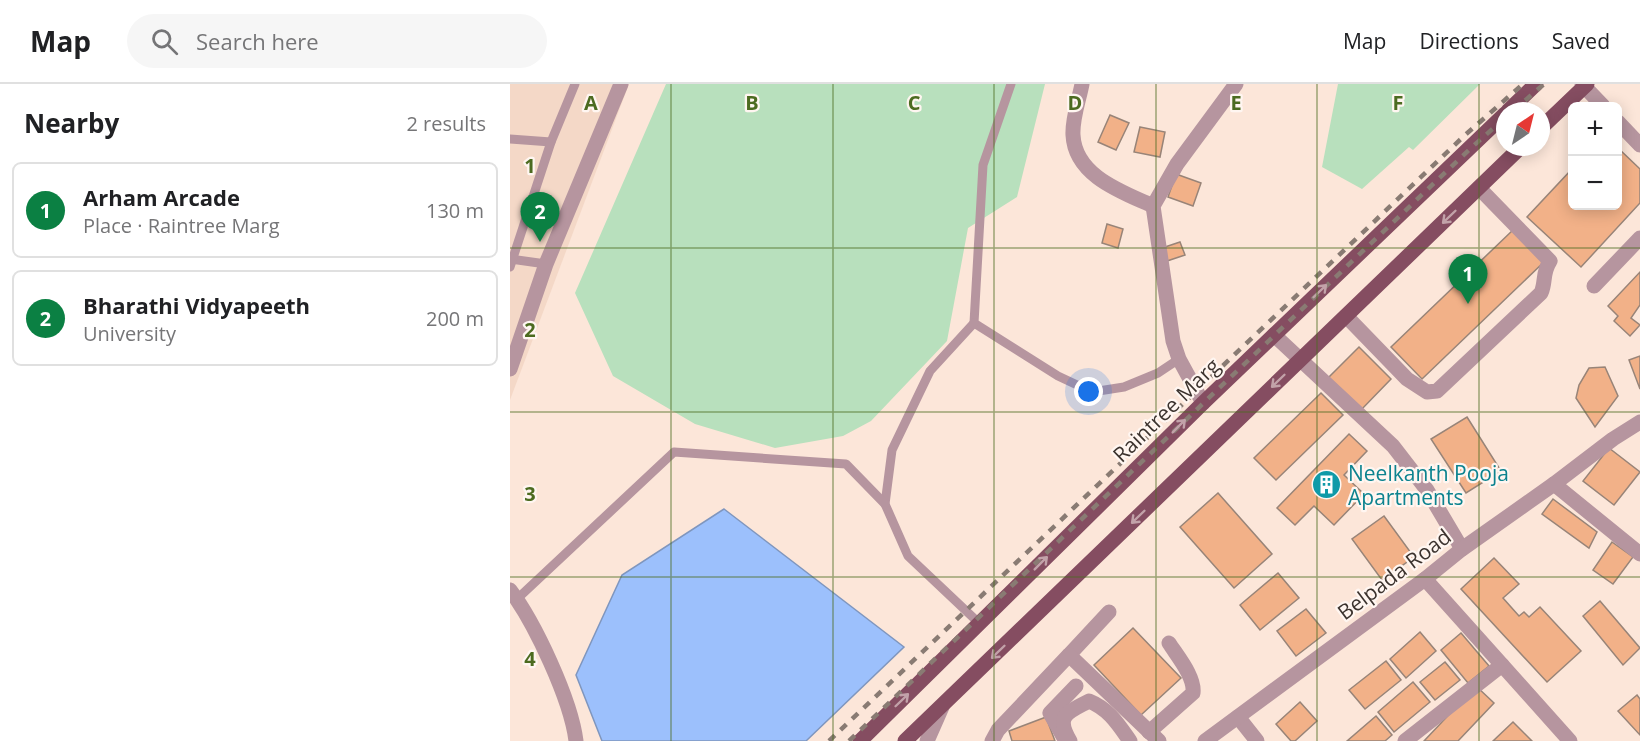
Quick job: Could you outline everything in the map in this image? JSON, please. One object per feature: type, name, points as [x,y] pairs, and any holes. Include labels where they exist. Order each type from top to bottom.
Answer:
[{"type":"main road","name":"Raintree Marg","points":[[1517,102],[1536,84]]},
{"type":"main road","points":[[1550,119],[1584,85]]},
{"type":"main road","name":"Raintree Marg","points":[[860,741],[1203,403],[1496,122]]},
{"type":"main road","points":[[905,741],[1512,156]]},
{"type":"street","points":[[510,369],[546,264],[621,84]]},
{"type":"street","points":[[1082,84],[1073,133],[1075,150],[1092,173],[1112,187],[1153,206]]},
{"type":"street","points":[[1203,403],[1179,358],[1173,341],[1153,206],[1177,164],[1236,84]]},
{"type":"street","points":[[1584,85],[1599,102]]},
{"type":"street","points":[[1622,127],[1640,145]]},
{"type":"street","points":[[1346,316],[1407,379],[1427,392],[1437,391],[1541,293],[1544,286],[1544,270],[1550,261],[1479,188]]},
{"type":"street","points":[[1594,286],[1640,238]]},
{"type":"street","points":[[1274,334],[1393,446],[1426,490],[1462,549]]},
{"type":"street","name":"Belpada Road","points":[[1204,741],[1425,579],[1462,549],[1613,439],[1640,422]]},
{"type":"street","points":[[1554,484],[1640,554]]},
{"type":"street","points":[[1425,579],[1570,741]]},
{"type":"street","points":[[513,594],[525,610],[561,689],[576,741]]},
{"type":"street","points":[[992,741],[998,730],[1109,612]]},
{"type":"street","points":[[1069,655],[1154,736],[1193,693],[1194,687],[1187,671],[1169,643]]},
{"type":"street","points":[[1405,741],[1502,665]]},
{"type":"street","points":[[1068,741],[1050,712],[1076,686]]},
{"type":"street","points":[[1068,741],[1062,723],[1068,713],[1089,701],[1113,716],[1130,741]]},
{"type":"street","points":[[927,741],[944,705]]},
{"type":"street","points":[[1238,717],[1257,741]]},
{"type":"lane","points":[[546,264],[511,262],[551,142],[575,84]]},
{"type":"lane","points":[[885,504],[892,450],[930,371],[974,323],[983,165],[1011,84]]},
{"type":"lane","points":[[510,139],[551,142]]},
{"type":"lane","points":[[974,323],[1058,376],[1092,392],[1124,387],[1158,373],[1179,358]]},
{"type":"lane","points":[[513,594],[674,452],[846,464],[885,504],[908,556],[980,624]]},
{"type":"shaded area","points":[[510,84],[629,84],[510,400]]},
{"type":"green space","points":[[666,84],[1045,84],[1017,197],[968,228],[947,341],[871,421],[843,436],[775,448],[695,424],[613,376],[575,293]]},
{"type":"green space","points":[[1338,84],[1480,84],[1413,150],[1409,147],[1362,189],[1322,167]]},
{"type":"water","points":[[724,509],[904,647],[806,741],[602,741],[576,675],[622,575]]},
{"type":"building","points":[[1110,115],[1129,123],[1116,150],[1098,142]]},
{"type":"building","points":[[1140,127],[1165,132],[1160,157],[1134,152]]},
{"type":"building","points":[[1622,152],[1640,169],[1640,203],[1581,267],[1527,217],[1568,173],[1568,210],[1622,210]]},
{"type":"building","points":[[1176,174],[1201,183],[1193,206],[1168,197]]},
{"type":"building","points":[[1107,224],[1123,229],[1118,248],[1102,243]]},
{"type":"building","points":[[1514,229],[1545,261],[1422,379],[1391,347]]},
{"type":"building","points":[[1180,242],[1185,255],[1167,261],[1162,248]]},
{"type":"building","points":[[1640,272],[1640,305],[1631,318],[1640,325],[1630,336],[1614,321],[1618,316],[1608,306]]},
{"type":"building","points":[[1359,347],[1391,379],[1361,410],[1328,378]]},
{"type":"building","points":[[1640,356],[1640,389],[1629,360]]},
{"type":"building","points":[[1605,367],[1618,396],[1595,427],[1576,398],[1579,385],[1589,368]]},
{"type":"building","points":[[1321,393],[1343,415],[1276,480],[1254,458]]},
{"type":"building","points":[[1467,417],[1501,471],[1466,493],[1431,439]]},
{"type":"building","name":"Neelkanth Pooja Apartments","points":[[1349,434],[1367,451],[1344,475],[1364,494],[1334,525],[1314,506],[1295,525],[1277,508]]},
{"type":"building","points":[[1609,448],[1640,472],[1614,505],[1583,481]]},
{"type":"building","points":[[1218,493],[1272,554],[1234,588],[1180,527]]},
{"type":"building","points":[[1553,499],[1597,532],[1589,548],[1542,514]]},
{"type":"building","points":[[1384,516],[1414,557],[1382,580],[1352,539]]},
{"type":"building","points":[[1612,542],[1633,557],[1613,584],[1593,570]]},
{"type":"building","points":[[1494,558],[1519,584],[1503,598],[1519,616],[1524,612],[1529,617],[1540,607],[1581,651],[1547,682],[1461,589]]},
{"type":"building","points":[[1278,573],[1299,598],[1260,630],[1240,605]]},
{"type":"building","points":[[1600,601],[1640,648],[1623,665],[1583,616]]},
{"type":"building","points":[[1306,609],[1326,633],[1296,656],[1277,631]]},
{"type":"building","points":[[1133,628],[1181,678],[1141,715],[1094,665]]},
{"type":"building","points":[[1420,632],[1436,651],[1406,678],[1390,659]]},
{"type":"building","points":[[1461,633],[1489,666],[1468,683],[1441,650]]},
{"type":"building","points":[[1386,661],[1401,680],[1365,709],[1349,690]]},
{"type":"building","points":[[1445,662],[1460,680],[1435,700],[1420,682]]},
{"type":"building","points":[[1413,682],[1430,702],[1394,732],[1378,712]]},
{"type":"building","points":[[1476,686],[1494,703],[1458,741],[1424,741]]},
{"type":"building","points":[[1637,695],[1640,699],[1640,735],[1618,711]]},
{"type":"building","points":[[1300,702],[1317,721],[1295,741],[1291,741],[1276,724]]},
{"type":"building","points":[[1376,716],[1392,735],[1385,741],[1347,741]]},
{"type":"building","points":[[1046,717],[1055,741],[1012,741],[1009,731]]},
{"type":"building","points":[[1513,722],[1532,741],[1493,741]]},
{"type":"railway","points":[[829,741],[1464,136],[1523,84]]},
{"type":"railway","points":[[1523,102],[1544,84]]},
{"type":"railway","points":[[849,741],[1496,126]]},
{"type":"place","name":"Bharathi Vidyapeeth","points":[[540,242]]},
{"type":"place","name":"Arham Arcade","points":[[1468,304]]},
{"type":"place","name":"Neelkanth Pooja Apartments","points":[[1327,485]]}]
